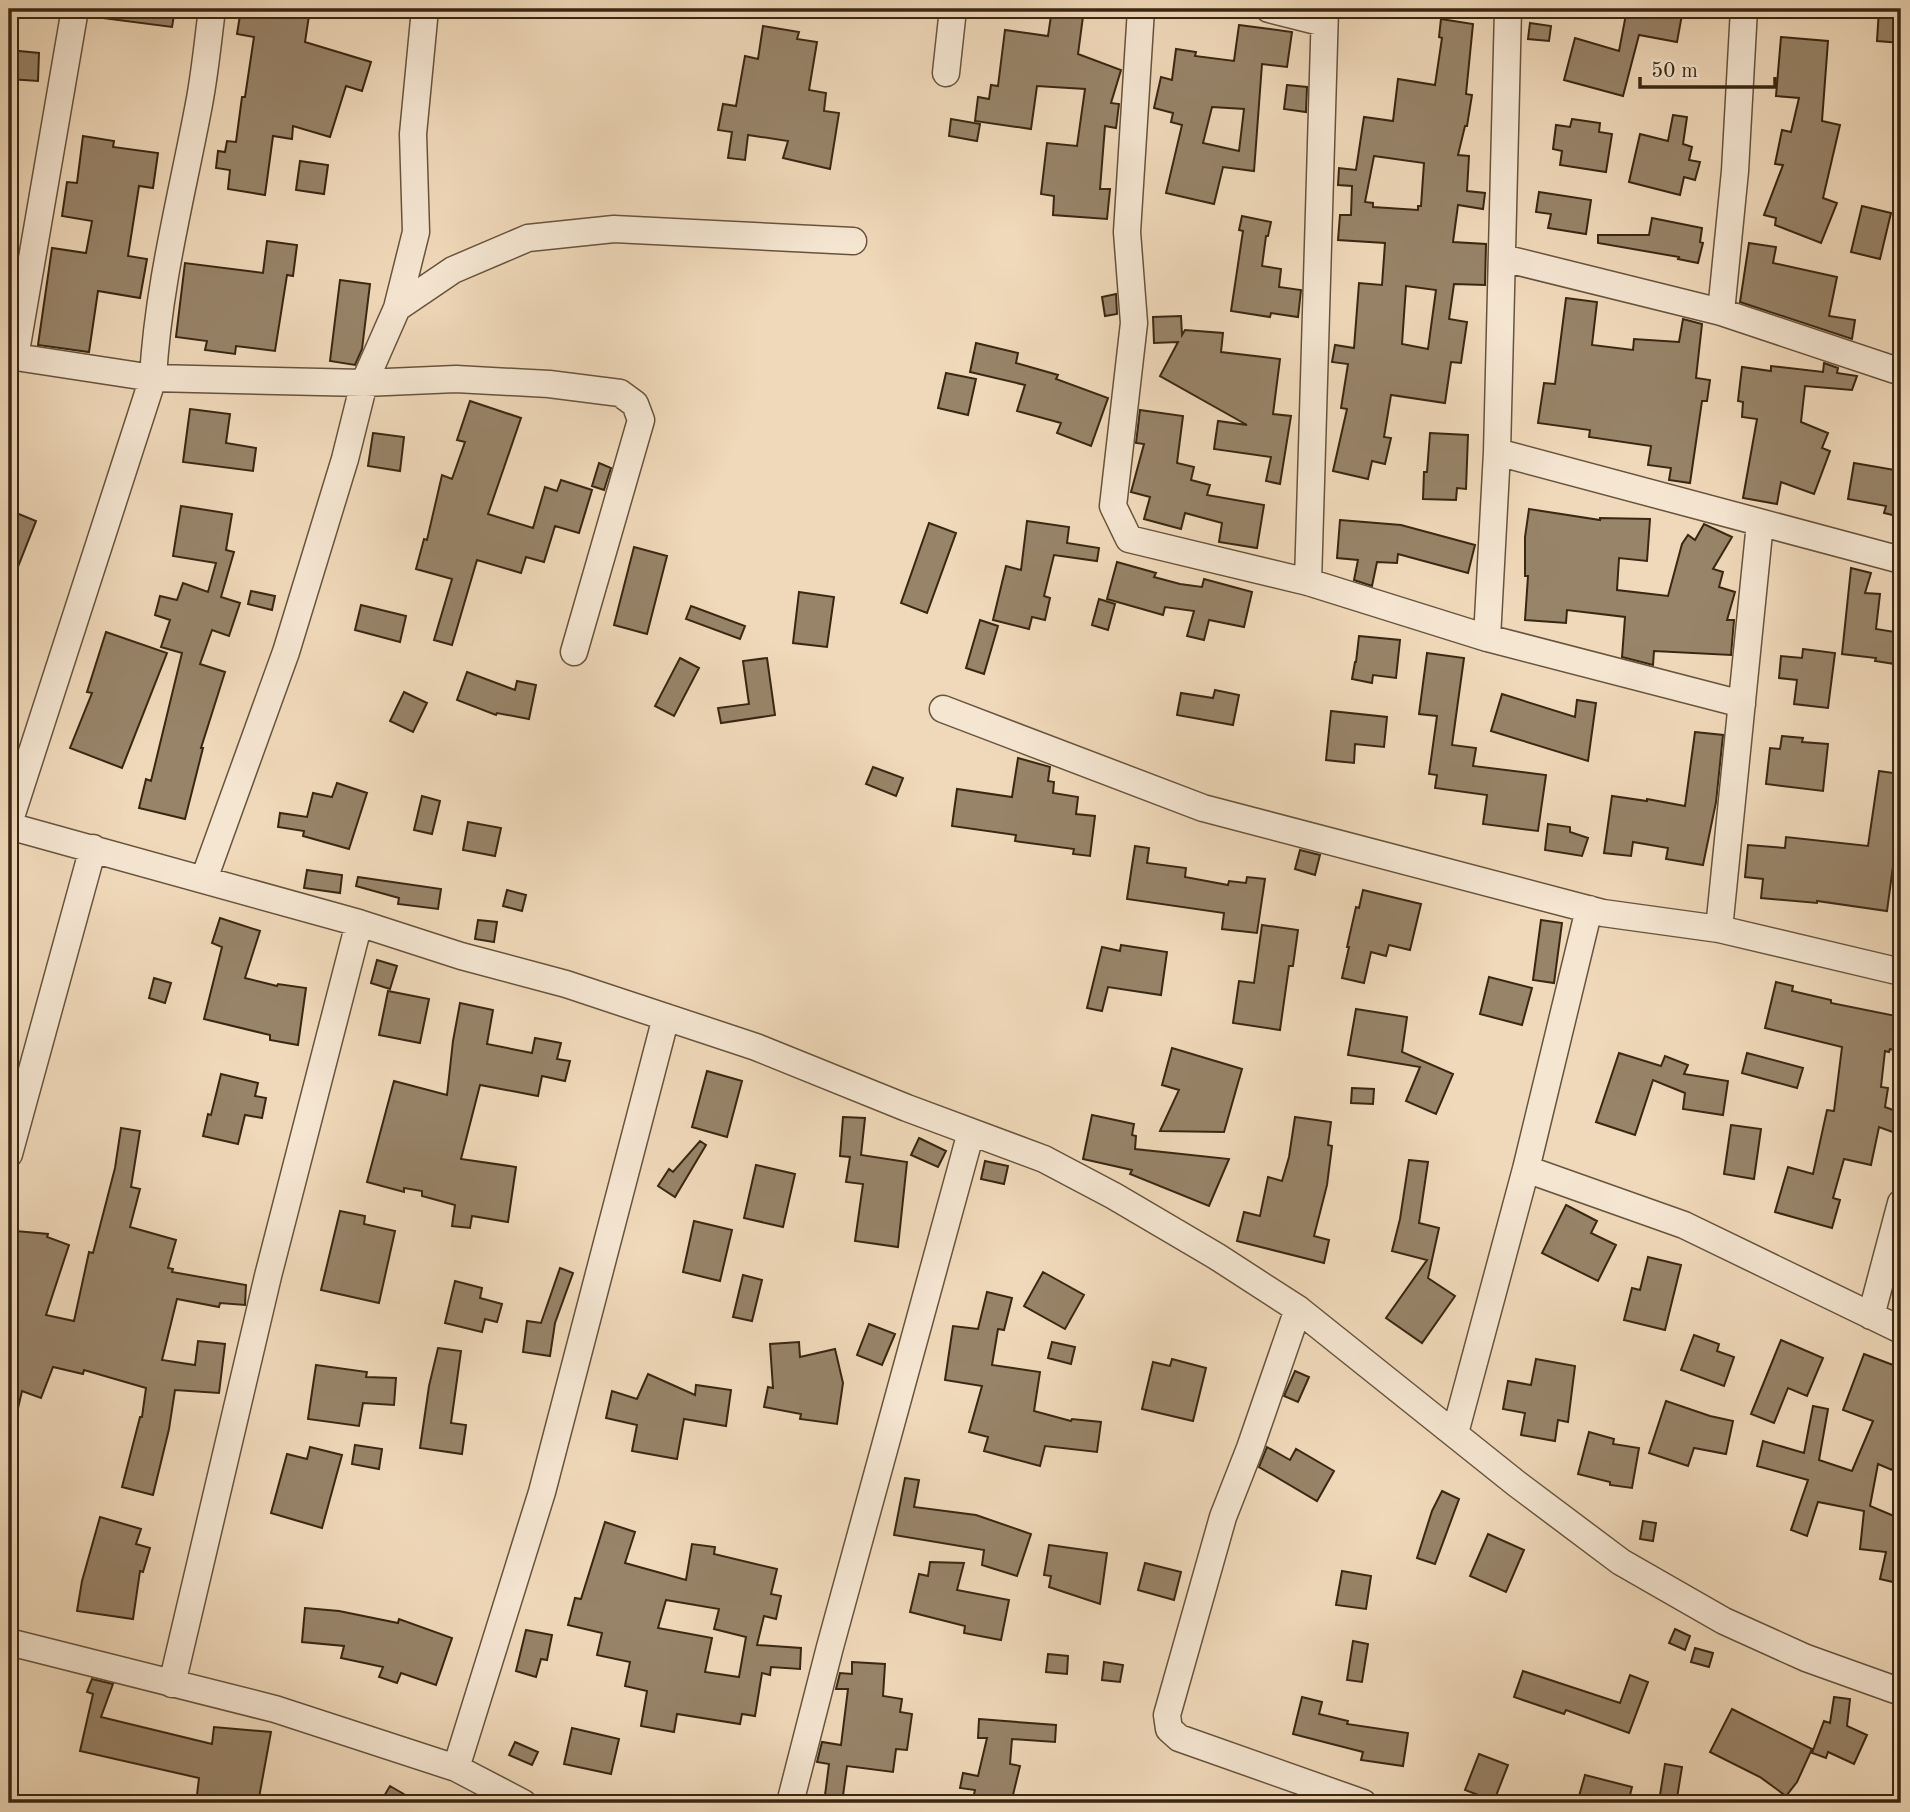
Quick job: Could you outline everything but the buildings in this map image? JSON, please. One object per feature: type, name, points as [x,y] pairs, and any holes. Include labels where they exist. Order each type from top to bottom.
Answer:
[{"type":"street","points":[[75,9],[12,357],[153,378],[364,383],[456,379],[549,384],[620,393],[635,404],[641,420],[575,652]]},
{"type":"street","points":[[212,9],[200,103],[179,198],[155,340],[153,378],[9,825],[566,984],[827,1074],[1044,1159],[1114,1196],[1298,1308],[1517,1484],[1621,1562],[1724,1621],[1806,1658],[1901,1692]]},
{"type":"street","points":[[204,880],[286,652],[345,459],[364,383],[397,308],[416,232],[413,134],[425,9]]},
{"type":"street","points":[[946,74],[953,9]]},
{"type":"street","points":[[1140,9],[1126,232],[1134,323],[1113,506],[1129,539],[1308,582],[1487,638],[1742,704]]},
{"type":"street","points":[[1269,9],[1324,16],[1308,582]]},
{"type":"street","points":[[1487,638],[1497,452],[1508,9]]},
{"type":"street","points":[[1721,312],[1735,171],[1744,9]]},
{"type":"street","points":[[397,308],[453,270],[528,238],[614,229],[853,241]]},
{"type":"street","points":[[1503,258],[1721,312],[1901,372]]},
{"type":"street","points":[[1497,452],[1901,560]]},
{"type":"street","points":[[1720,929],[1760,523]]},
{"type":"street","points":[[943,709],[1203,808],[1589,909],[1720,929],[1901,972]]},
{"type":"street","points":[[9,1154],[93,848]]},
{"type":"street","points":[[1455,1433],[1526,1169],[1589,909]]},
{"type":"street","points":[[172,1684],[268,1276],[359,923]]},
{"type":"street","points":[[456,1768],[542,1492],[666,1017]]},
{"type":"street","points":[[790,1803],[971,1132]]},
{"type":"street","points":[[1526,1169],[1684,1225],[1901,1330]]},
{"type":"street","points":[[1871,1316],[1901,1203]]},
{"type":"street","points":[[1298,1308],[1260,1422],[1223,1517],[1167,1715],[1169,1729],[1179,1738],[1332,1798],[1363,1803]]},
{"type":"street","points":[[9,1642],[275,1709],[456,1768],[523,1803]]}]
